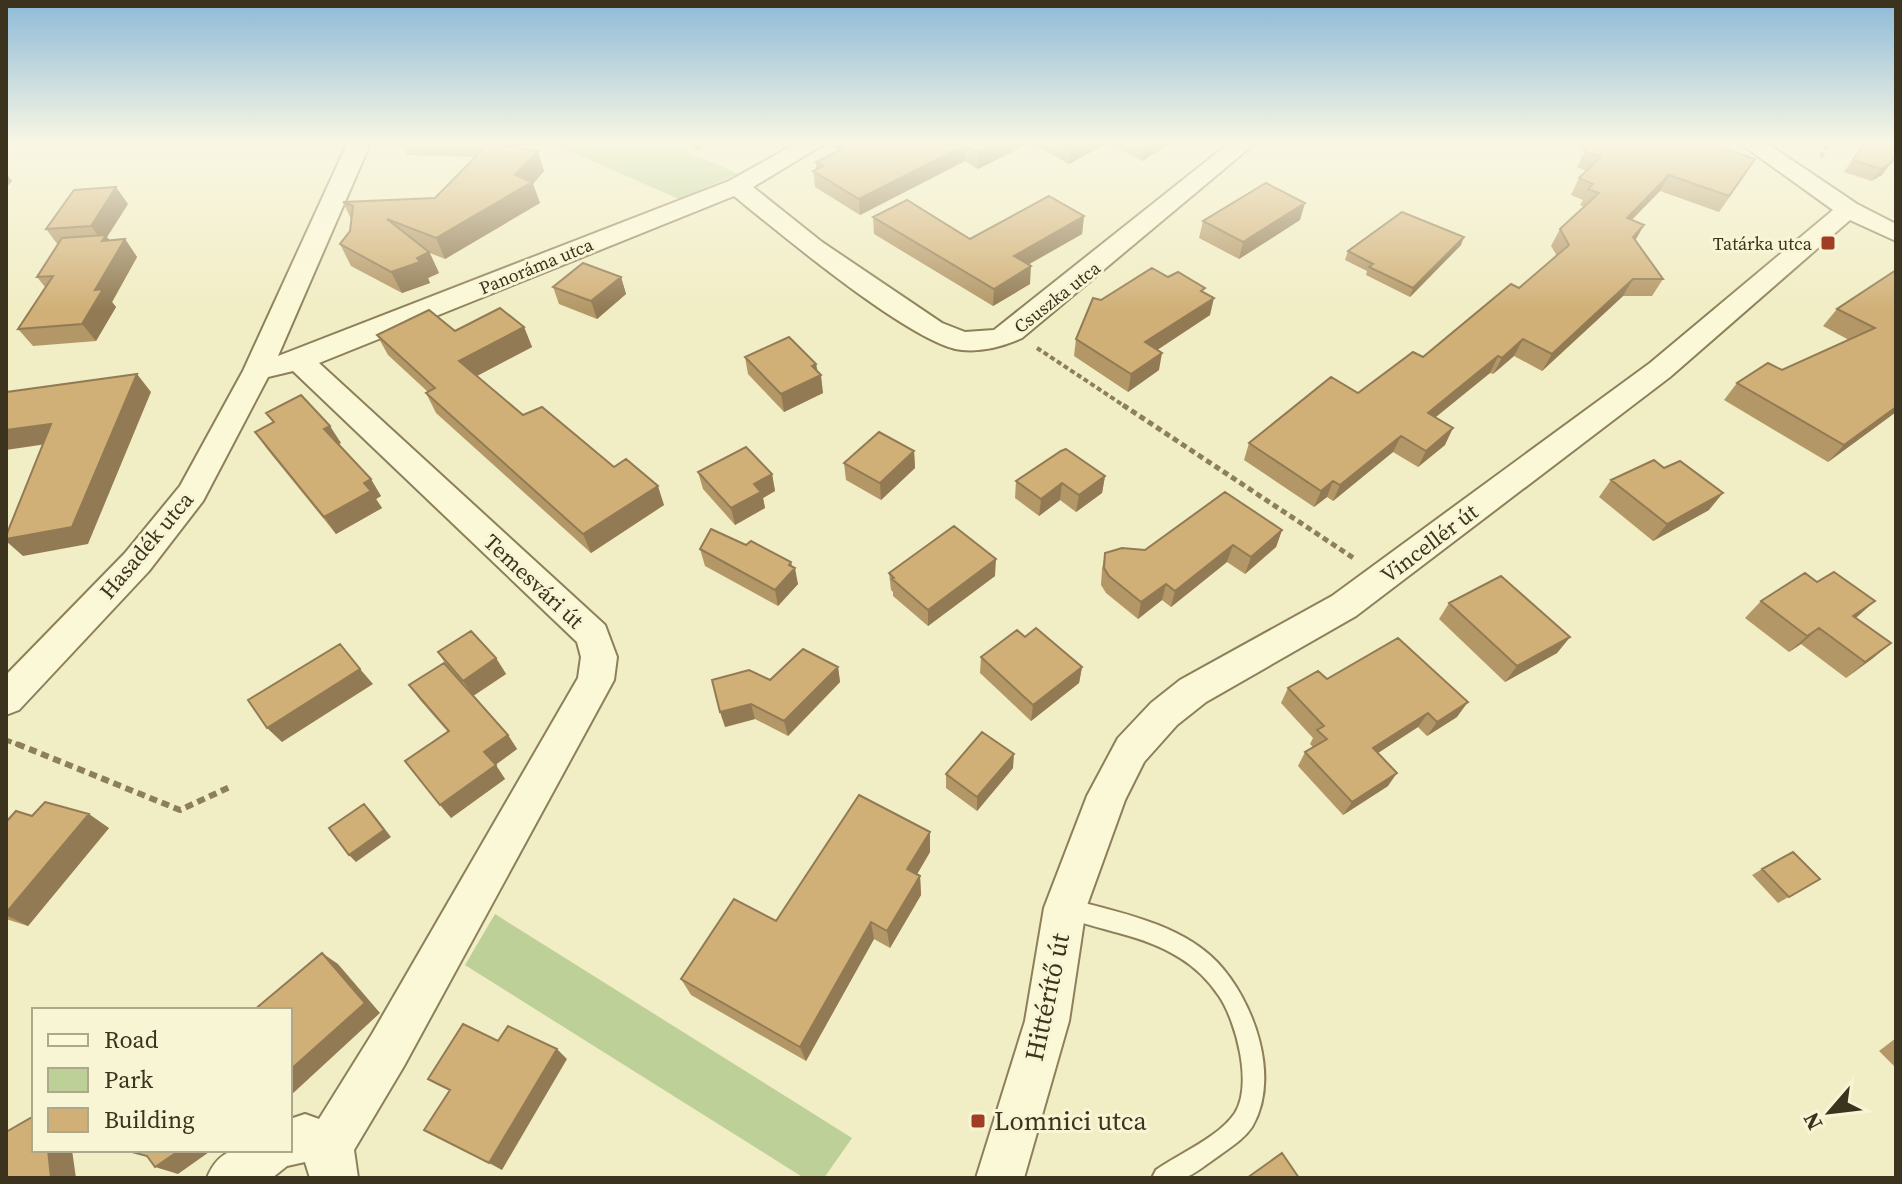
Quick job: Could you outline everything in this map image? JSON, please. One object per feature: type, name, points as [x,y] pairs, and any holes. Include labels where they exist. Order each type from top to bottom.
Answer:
[{"type":"street","points":[[257,371],[334,199]]},
{"type":"street","name":"Panoráma utca","points":[[299,360],[704,199]]},
{"type":"street","name":"Csuszka utca","points":[[754,199],[813,247],[932,329],[962,341],[999,338],[1012,332],[1175,199]]},
{"type":"street","points":[[1834,199],[1896,234]]},
{"type":"street","name":"Vincellér út","points":[[1065,908],[1107,796],[1131,750],[1164,714],[1193,691],[1344,606],[1383,578],[1660,370],[1848,209]]},
{"type":"street","points":[[257,371],[299,360]]},
{"type":"street","name":"Temesvári út","points":[[299,360],[593,635],[599,657],[596,680],[388,1050],[318,1156]]},
{"type":"street","name":"Hasadék utca","points":[[6,699],[137,562],[192,493],[257,371]]},
{"type":"street","name":"Hittérítő út","points":[[1000,1178],[1047,1021],[1065,908]]},
{"type":"street","points":[[231,1178],[267,1152]]},
{"type":"lane","points":[[1065,908],[1150,931],[1184,947],[1219,977],[1245,1022],[1255,1078],[1241,1124],[1164,1178]]},
{"type":"path","points":[[1012,332],[1383,578]]},
{"type":"path","points":[[6,740],[180,810],[232,786]]},
{"type":"green space","points":[[495,914],[852,1138],[824,1178],[804,1178],[465,965]]},
{"type":"building","points":[[67,199],[108,199],[91,226],[46,229]]},
{"type":"building","points":[[502,199],[436,238],[387,219],[429,252],[417,258],[420,262],[391,272],[340,244],[350,231],[353,206],[343,202]]},
{"type":"building","points":[[1043,199],[1055,199],[1084,216],[1014,256],[1031,266],[994,289],[873,217],[907,200],[970,239]]},
{"type":"building","points":[[1239,199],[1298,199],[1305,203],[1243,242],[1203,221]]},
{"type":"building","points":[[1592,199],[1645,199],[1627,218],[1644,225],[1633,237],[1663,279],[1633,279],[1552,354],[1523,339],[1502,358],[1498,356],[1428,413],[1453,428],[1426,451],[1401,436],[1340,485],[1333,481],[1321,491],[1249,443],[1331,377],[1358,393],[1413,352],[1423,357],[1511,284],[1519,288],[1569,245],[1560,229]]},
{"type":"building","points":[[1402,212],[1464,237],[1413,288],[1369,267],[1373,264],[1348,251]]},
{"type":"building","points":[[106,235],[102,241],[125,239],[95,290],[103,289],[82,324],[18,329],[53,276],[37,277],[62,238]]},
{"type":"building","points":[[583,263],[621,277],[591,301],[553,287]]},
{"type":"building","points":[[1152,268],[1168,277],[1178,272],[1205,288],[1201,291],[1214,298],[1145,342],[1162,353],[1131,374],[1076,339],[1093,298],[1101,300]]},
{"type":"building","points":[[1896,270],[1896,407],[1844,445],[1737,383],[1768,363],[1782,370],[1875,328],[1837,309]]},
{"type":"building","points":[[500,308],[524,327],[459,361],[523,415],[542,407],[614,467],[626,459],[658,486],[583,534],[426,393],[435,388],[377,335],[429,310],[455,331]]},
{"type":"building","points":[[789,337],[816,364],[812,366],[821,375],[781,394],[745,357]]},
{"type":"building","points":[[137,374],[72,527],[6,539],[51,424],[6,430],[7,392]]},
{"type":"building","points":[[301,395],[330,426],[324,429],[371,479],[364,483],[371,491],[324,517],[255,432],[274,422],[266,413]]},
{"type":"building","points":[[879,432],[914,451],[880,483],[844,463]]},
{"type":"building","points":[[746,447],[772,474],[754,484],[761,492],[731,508],[698,472]]},
{"type":"building","points":[[1066,449],[1105,476],[1079,495],[1062,483],[1041,499],[1016,481],[1061,451]]},
{"type":"building","points":[[1654,460],[1664,468],[1680,461],[1723,493],[1667,524],[1611,480]]},
{"type":"building","points":[[1225,492],[1282,530],[1251,557],[1233,545],[1175,591],[1166,584],[1141,602],[1109,576],[1104,568],[1105,553],[1122,548],[1145,550]]},
{"type":"building","points":[[954,526],[996,559],[928,610],[889,573]]},
{"type":"building","points":[[711,529],[746,545],[751,541],[791,562],[789,565],[795,568],[775,590],[700,549]]},
{"type":"building","points":[[1834,572],[1875,601],[1853,616],[1891,643],[1865,662],[1819,628],[1807,636],[1761,601],[1805,573],[1817,582]]},
{"type":"building","points":[[1501,576],[1570,637],[1517,666],[1449,603]]},
{"type":"building","points":[[1036,628],[1082,667],[1033,705],[981,657],[1017,630],[1025,637]]},
{"type":"building","points":[[471,631],[496,658],[463,681],[438,652]]},
{"type":"building","points":[[1398,638],[1468,702],[1437,722],[1428,713],[1373,748],[1397,773],[1352,802],[1305,752],[1327,739],[1317,730],[1324,726],[1288,688],[1318,671],[1327,679]]},
{"type":"building","points":[[340,644],[360,669],[267,728],[248,700]]},
{"type":"building","points":[[803,649],[838,667],[784,721],[751,704],[720,712],[712,680],[749,670],[770,680]]},
{"type":"building","points":[[444,663],[508,735],[484,752],[496,765],[440,805],[405,761],[449,731],[409,685]]},
{"type":"building","points":[[982,732],[1014,754],[977,797],[946,774]]},
{"type":"building","points":[[859,795],[930,832],[907,869],[920,876],[887,931],[871,922],[800,1047],[681,979],[734,899],[776,921]]},
{"type":"building","points":[[45,802],[89,814],[6,913],[6,822],[16,811],[32,816]]},
{"type":"building","points":[[364,804],[384,830],[349,855],[329,828]]},
{"type":"building","points":[[1793,852],[1820,879],[1789,897],[1762,869]]},
{"type":"building","points":[[322,953],[365,1003],[292,1068],[292,1008],[256,1008]]},
{"type":"building","points":[[463,1024],[498,1041],[508,1026],[557,1049],[489,1163],[424,1130],[450,1090],[428,1079]]},
{"type":"building","points":[[32,1117],[32,1152],[48,1152],[51,1178],[6,1178],[6,1132]]},
{"type":"building","points":[[132,1152],[177,1152],[155,1167],[147,1156]]},
{"type":"building","points":[[1282,1153],[1299,1178],[1247,1178]]},
{"type":"place","name":"Tatárka utca","points":[[1828,243]]},
{"type":"place","name":"Lomnici utca","points":[[978,1121]]}]
